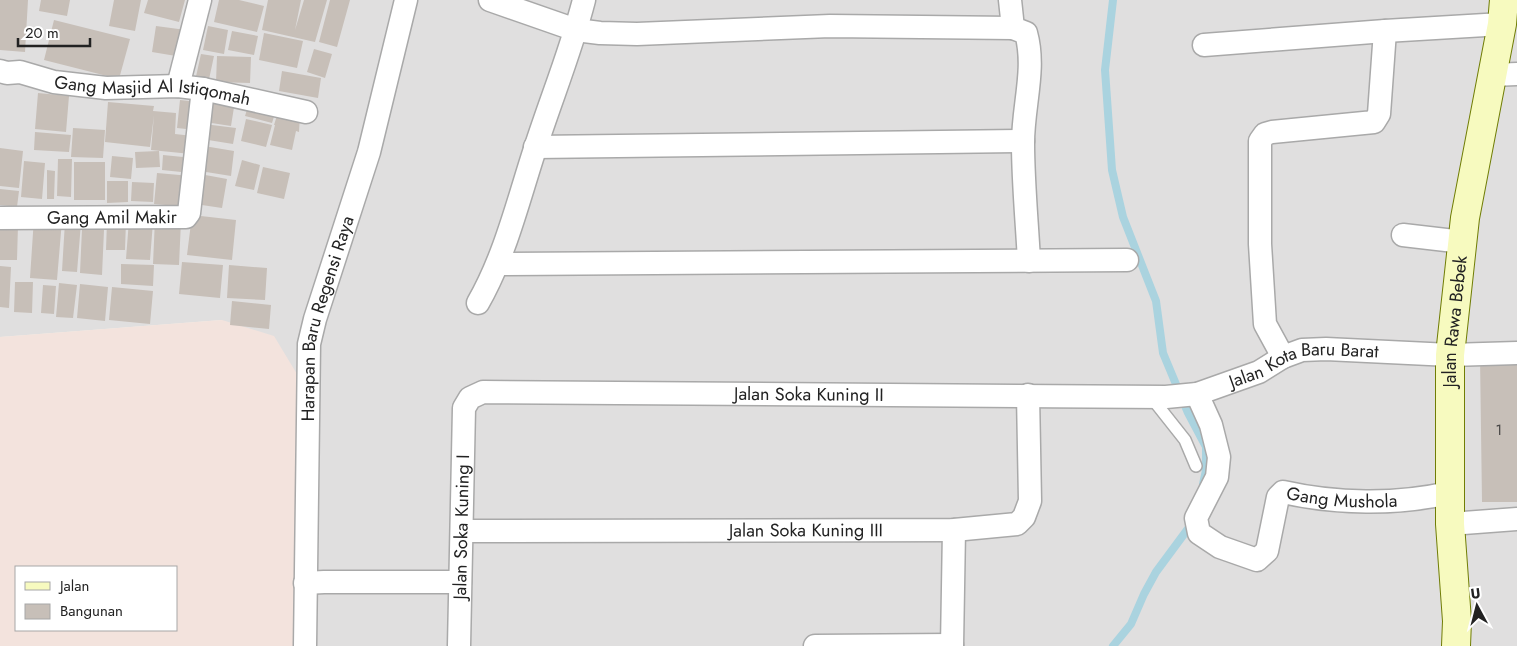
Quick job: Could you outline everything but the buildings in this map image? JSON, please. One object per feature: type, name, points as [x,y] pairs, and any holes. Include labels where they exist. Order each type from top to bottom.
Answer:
[{"type":"street","points":[[178,86],[200,0]]},
{"type":"street","name":"Harapan Baru Regensi Raya","points":[[305,646],[308,344],[369,152],[406,0]]},
{"type":"street","points":[[490,0],[576,30],[637,34],[830,26],[1013,28],[1026,33],[1030,47],[1031,66],[1023,141],[1029,261]]},
{"type":"street","points":[[478,303],[498,264],[535,147],[576,30],[584,0]]},
{"type":"street","points":[[1010,0],[1013,28]]},
{"type":"street","points":[[1204,45],[1385,31],[1503,12]]},
{"type":"street","name":"Jalan Rawa Bebek","points":[[1456,646],[1457,621],[1449,493],[1450,355],[1465,218],[1504,74],[1503,12]]},
{"type":"street","points":[[1283,358],[1265,324],[1260,244],[1260,140],[1265,134],[1272,132],[1374,122],[1379,114],[1385,31]]},
{"type":"street","name":"Gang Masjid Al Istiqomah","points":[[0,71],[7,73],[20,72],[54,82],[106,88],[178,86],[203,89],[306,112]]},
{"type":"street","name":"Gang Amil Makir","points":[[0,218],[186,217],[189,213],[203,89]]},
{"type":"street","points":[[535,147],[1023,141]]},
{"type":"street","points":[[1403,235],[1463,242]]},
{"type":"street","points":[[498,264],[1127,260]]},
{"type":"street","name":"Jalan Kota Baru Barat","points":[[1174,395],[1259,372],[1283,358],[1302,350],[1326,349],[1450,355],[1517,353]]},
{"type":"street","name":"Jalan Soka Kuning II","points":[[464,408],[470,398],[483,392],[1174,395]]},
{"type":"street","name":"Jalan Soka Kuning III","points":[[462,531],[954,530],[1016,524],[1024,518],[1030,501],[1028,395]]},
{"type":"street","name":"Gang Mushola","points":[[1174,395],[1211,425],[1219,457],[1217,477],[1196,518],[1199,533],[1220,548],[1257,560],[1267,551],[1278,497],[1283,492],[1311,497],[1366,501],[1424,498],[1449,493]]},
{"type":"street","name":"Jalan Soka Kuning I","points":[[459,646],[464,408]]},
{"type":"street","points":[[1450,524],[1517,519]]},
{"type":"street","points":[[815,646],[952,645],[954,530]]},
{"type":"street","points":[[305,583],[460,582]]},
{"type":"lane","points":[[1174,395],[1185,440],[1196,466]]},
{"type":"shaded area","points":[[0,0],[1517,0],[1517,646],[296,646],[222,320],[0,337]]},
{"type":"shaded area","points":[[222,320],[274,336],[303,384],[296,646],[0,646],[0,337]]},
{"type":"waterway","points":[[1113,0],[1105,70],[1112,170],[1123,217],[1156,301],[1163,353],[1188,413],[1206,447],[1206,470],[1203,484]]},
{"type":"waterway","points":[[1113,646],[1131,624],[1156,572],[1193,522]]}]
